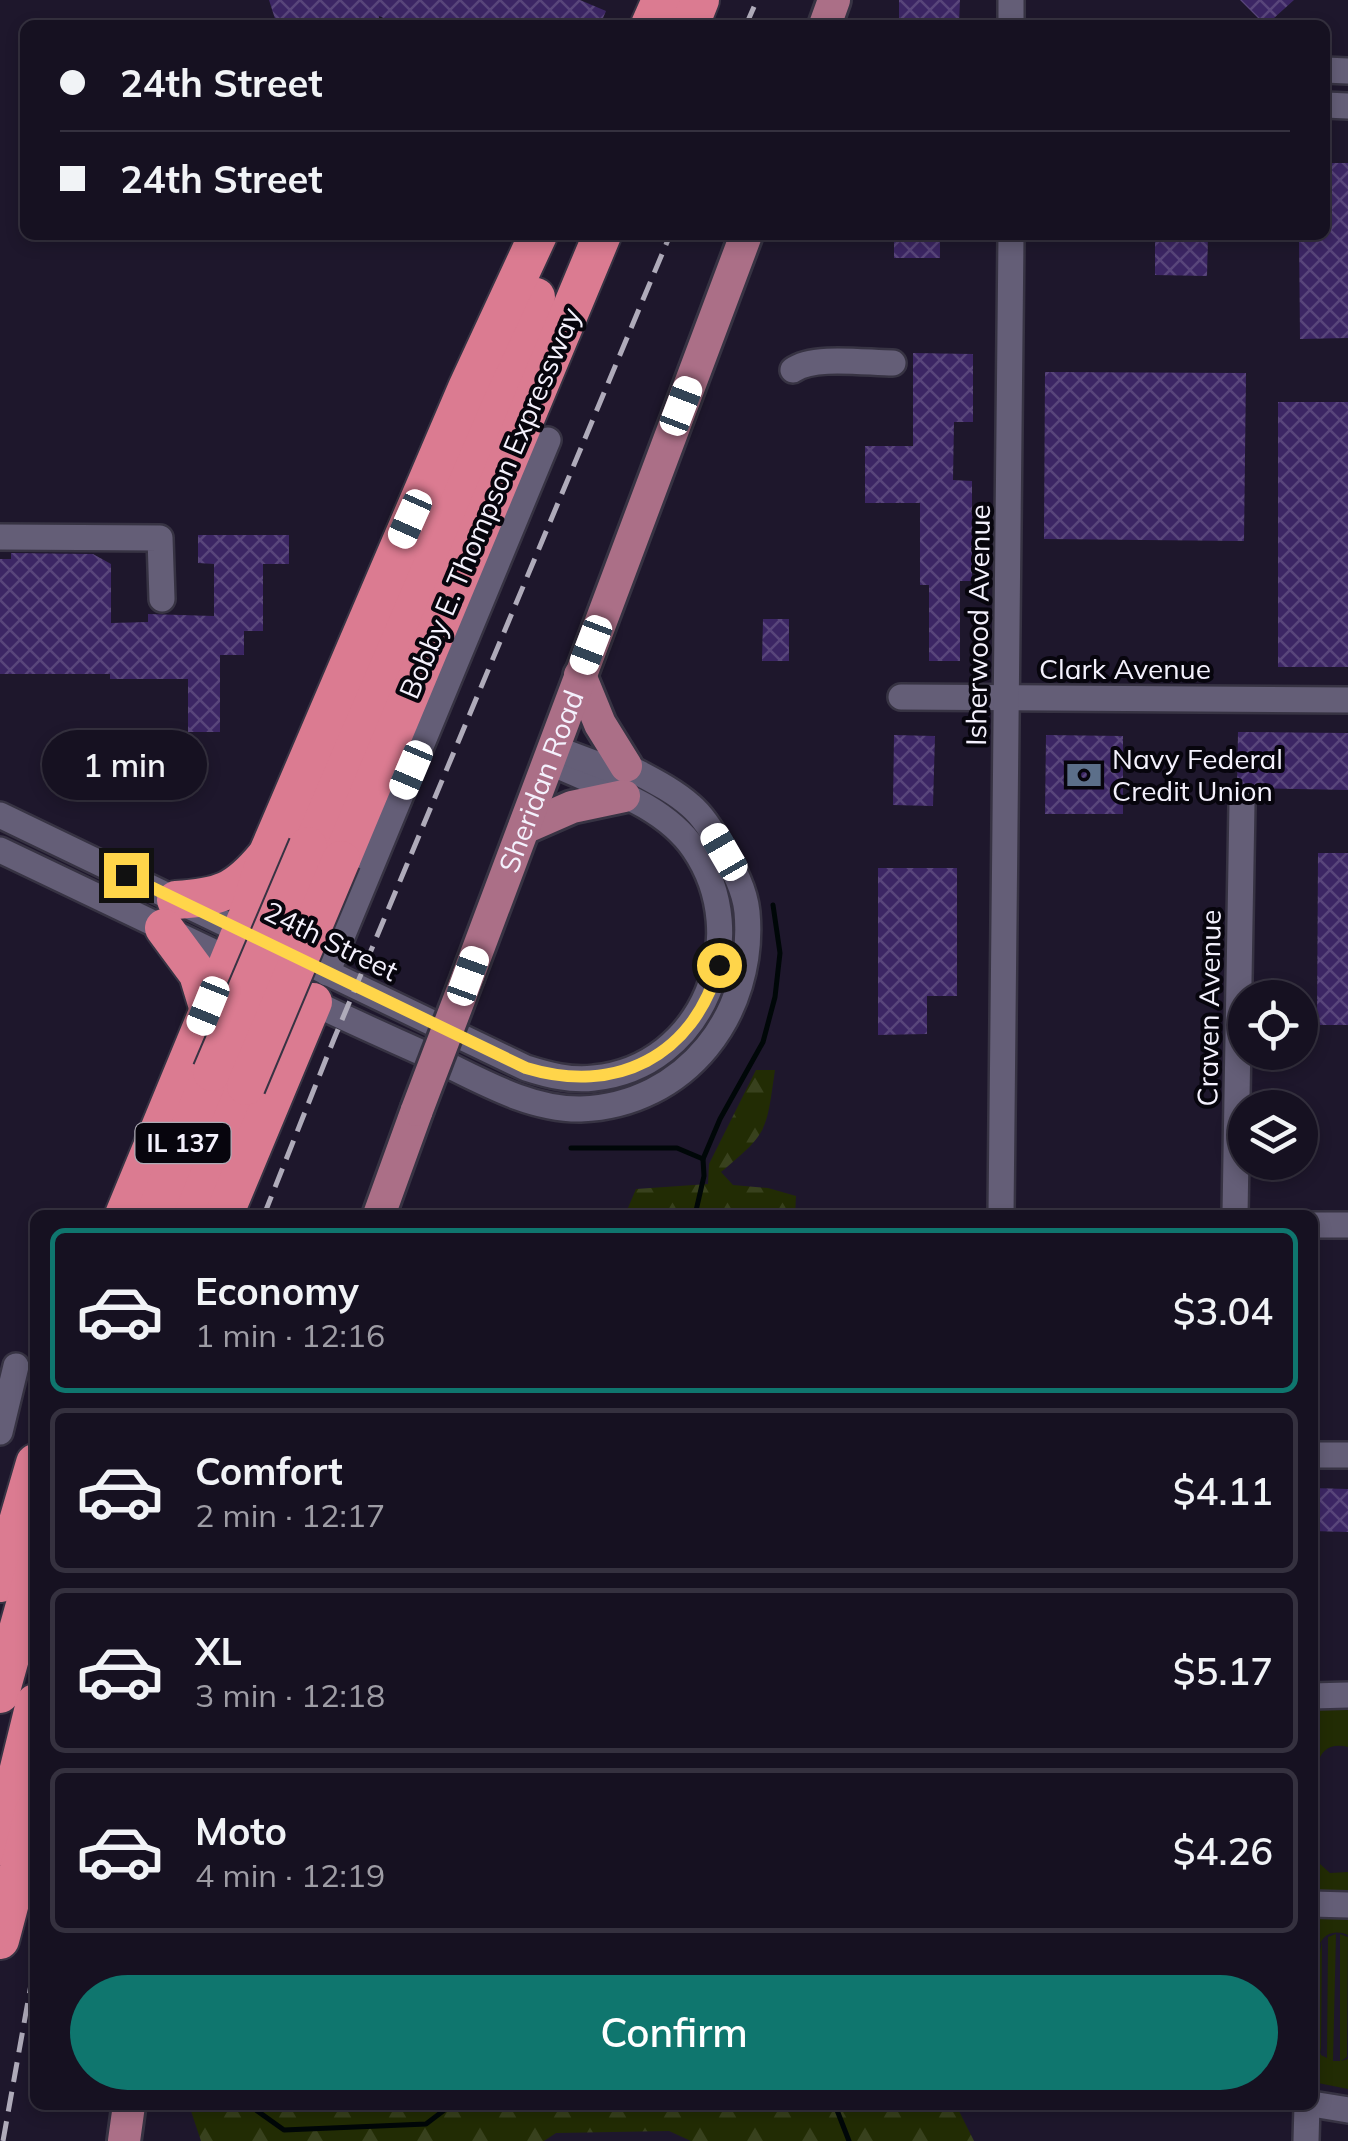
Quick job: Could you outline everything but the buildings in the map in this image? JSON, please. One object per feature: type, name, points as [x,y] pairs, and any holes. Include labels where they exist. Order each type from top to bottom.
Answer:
[{"type":"highway","points":[[126,1210],[235,946],[267,856],[536,240]]},
{"type":"highway","name":"Bobby E. Thompson Expressway","points":[[324,853],[560,240]]},
{"type":"highway","name":"Bobby E. Thompson Expressway","points":[[158,1210],[229,1079],[324,853],[600,240]]},
{"type":"highway","points":[[208,1006],[170,914],[245,882],[267,856]]},
{"type":"highway","points":[[226,1210],[320,988]]},
{"type":"highway","name":"Bobby E. Thompson Expressway","points":[[195,1210],[229,1079]]},
{"type":"highway","points":[[0,1583],[30,1480]]},
{"type":"highway","points":[[0,1694],[30,1587]]},
{"type":"highway","points":[[0,1846],[30,1723]]},
{"type":"highway","points":[[0,1940],[30,1828]]},
{"type":"main road","name":"Sheridan Road","points":[[380,1210],[744,240]]},
{"type":"main road","points":[[524,828],[625,781],[580,675]]},
{"type":"main road","points":[[124,2141],[128,2110]]},
{"type":"street","name":"Isherwood Avenue","points":[[1002,1210],[1011,240]]},
{"type":"street","points":[[793,370],[819,362],[892,364]]},
{"type":"street","points":[[320,988],[548,440]]},
{"type":"street","points":[[0,537],[160,538],[162,599]]},
{"type":"street","name":"Clark Avenue","points":[[901,697],[1348,700]]},
{"type":"street","name":"24th Street","points":[[0,814],[170,914],[320,988],[517,1096],[545,1105],[574,1108],[626,1103],[661,1088],[694,1062],[720,1030],[738,993],[746,953],[747,909],[734,870],[693,807],[551,755]]},
{"type":"street","name":"Craven Avenue","points":[[1235,1210],[1242,803]]},
{"type":"street","name":"24th Street","points":[[0,850],[170,914]]},
{"type":"street","points":[[1318,1225],[1348,1225]]},
{"type":"street","points":[[0,1432],[16,1366]]},
{"type":"street","points":[[1318,1455],[1348,1455]]},
{"type":"street","points":[[1318,1696],[1348,1695]]},
{"type":"street","points":[[1318,1904],[1348,1905]]},
{"type":"street","points":[[1318,2105],[1348,2110]]},
{"type":"street","points":[[1306,2141],[1309,2110]]},
{"type":"green space","points":[[756,1070],[775,1070],[763,1129],[721,1172],[733,1185],[768,1188],[796,1196],[795,1210],[627,1210],[636,1189],[708,1184],[709,1164]]},
{"type":"green space","points":[[1348,1705],[1348,1747],[1328,1749],[1318,1763],[1318,1708]]},
{"type":"green space","points":[[1318,1857],[1330,1873],[1348,1872],[1348,1890],[1318,1890]]},
{"type":"green space","points":[[1318,1917],[1348,1917],[1348,1935],[1336,1933],[1318,1948]]},
{"type":"green space","points":[[1336,1934],[1333,2061],[1340,2061],[1340,1934],[1348,1937],[1347,2057],[1341,2061],[1348,2059],[1348,2089],[1318,2083],[1318,2046],[1327,2058],[1328,1937]]},
{"type":"green space","points":[[1322,1941],[1321,2053],[1318,2037],[1318,1963]]},
{"type":"green space","points":[[191,2110],[958,2110],[974,2141],[691,2141],[669,2131],[556,2133],[544,2141],[201,2141]]},
{"type":"waterway","points":[[696,1210],[704,1176],[703,1159],[720,1119],[763,1042],[775,997],[780,953],[773,905]]},
{"type":"waterway","points":[[571,1148],[677,1148],[703,1159]]},
{"type":"waterway","points":[[256,2110],[284,2130],[426,2124],[444,2110]]},
{"type":"waterway","points":[[837,2110],[849,2141]]},
{"type":"railway","points":[[748,20],[757,0]]},
{"type":"railway","points":[[266,1210],[668,240]]},
{"type":"railway","points":[[3,2141],[30,1990]]},
{"type":"place","name":"Navy Federal Credit Union","points":[[1084,775]]},
{"type":"route","points":[[126,875],[526,1068],[551,1076],[595,1078],[636,1067],[653,1057],[695,1019],[719,965]]}]
